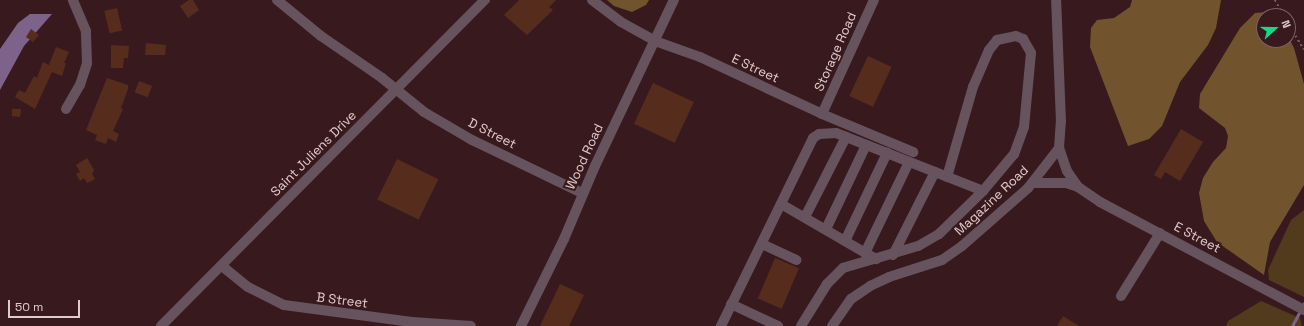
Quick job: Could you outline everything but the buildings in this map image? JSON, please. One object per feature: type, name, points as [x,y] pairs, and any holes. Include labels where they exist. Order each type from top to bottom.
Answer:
[{"type":"street","points":[[66,109],[80,85],[87,63],[86,31],[73,0]]},
{"type":"street","name":"D Street","points":[[277,0],[321,36],[382,78],[424,112],[472,140],[582,193]]},
{"type":"street","name":"Saint Juliens Drive","points":[[161,326],[485,0]]},
{"type":"street","name":"E Street","points":[[592,0],[621,22],[655,41],[700,57],[822,114],[913,152]]},
{"type":"street","name":"Wood Road","points":[[521,326],[564,239],[582,193],[674,0]]},
{"type":"street","name":"Storage Road","points":[[822,114],[874,0]]},
{"type":"street","points":[[1056,0],[1059,148]]},
{"type":"street","points":[[801,326],[815,302],[836,274],[852,264],[894,255],[918,246],[939,234],[983,191],[1014,154],[1024,127],[1031,53],[1023,39],[1005,37],[997,40],[989,50],[973,87],[948,177]]},
{"type":"street","points":[[721,326],[813,138],[826,133],[846,138],[983,191]]},
{"type":"street","points":[[805,217],[846,138]]},
{"type":"street","points":[[826,229],[866,145]]},
{"type":"street","name":"E Street","points":[[1059,148],[1067,171],[1078,186],[1100,202],[1304,310]]},
{"type":"street","name":"Magazine Road","points":[[832,326],[851,299],[889,277],[942,260],[962,246],[1032,183],[1059,148]]},
{"type":"street","points":[[845,241],[887,153]]},
{"type":"street","points":[[865,253],[909,162]]},
{"type":"street","points":[[894,255],[935,172]]},
{"type":"street","name":"E Street","points":[[1032,183],[1066,183],[1078,186]]},
{"type":"street","points":[[781,204],[876,259]]},
{"type":"street","points":[[1121,296],[1160,233]]},
{"type":"street","points":[[762,244],[796,260]]},
{"type":"street","name":"B Street","points":[[222,266],[248,287],[284,305],[404,322],[472,326]]},
{"type":"street","points":[[731,304],[778,326]]},
{"type":"path","points":[[1296,36],[1304,50]]},
{"type":"shaded area","points":[[607,0],[649,0],[646,5],[632,12],[614,6]]},
{"type":"shaded area","points":[[1132,0],[1221,0],[1216,28],[1208,45],[1180,82],[1162,126],[1149,139],[1128,146],[1090,47],[1091,28],[1097,20],[1114,18],[1130,7]]},
{"type":"shaded area","points":[[1255,13],[1256,48],[1294,48],[1304,84],[1304,185],[1270,242],[1264,275],[1217,242],[1204,221],[1199,193],[1203,178],[1213,162],[1226,148],[1228,136],[1225,128],[1199,108],[1200,94],[1240,28]]},
{"type":"shaded area","points":[[30,14],[52,14],[24,46],[0,90],[0,49],[18,23]]},
{"type":"shaded area","points":[[1304,210],[1304,297],[1269,280],[1268,270],[1291,220]]},
{"type":"shaded area","points":[[1261,301],[1300,318],[1302,326],[1226,326],[1228,321]]},
{"type":"waterway","points":[[1292,326],[1304,303]]}]
